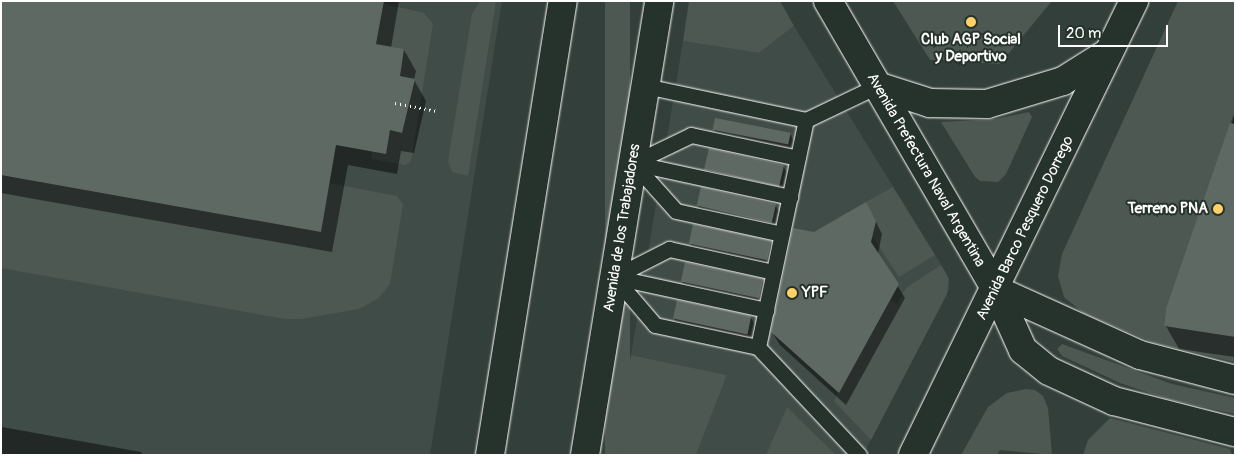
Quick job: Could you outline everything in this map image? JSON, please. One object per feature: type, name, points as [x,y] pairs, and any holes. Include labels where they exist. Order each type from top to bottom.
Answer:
[{"type":"main road","points":[[490,455],[563,1]]},
{"type":"main road","name":"Avenida de los Trabajadores","points":[[584,455],[659,1]]},
{"type":"main road","name":"Avenida Prefectura Naval Argentina","points":[[828,1],[996,290],[1023,350],[1049,371],[1114,401],[1235,432]]},
{"type":"main road","name":"Avenida Barco Pesquero Dorrego","points":[[914,455],[996,290],[1134,1]]},
{"type":"main road","points":[[878,86],[930,103],[986,104],[1063,81],[1109,52]]},
{"type":"main road","points":[[996,290],[1140,355],[1235,380]]},
{"type":"lane","points":[[645,86],[806,120],[878,86]]},
{"type":"lane","points":[[758,347],[806,120]]},
{"type":"lane","points":[[633,163],[691,135],[798,158]]},
{"type":"lane","points":[[633,163],[790,197]]},
{"type":"lane","points":[[633,163],[676,211],[782,234]]},
{"type":"lane","points":[[614,277],[669,249],[774,272]]},
{"type":"lane","points":[[614,277],[766,310]]},
{"type":"lane","points":[[614,277],[654,325],[758,347],[859,455]]},
{"type":"path","points":[[395,104],[437,112]]},
{"type":"shaded area","points":[[1,1],[502,1],[430,455],[1,455]]},
{"type":"shaded area","points":[[480,1],[496,1],[468,176],[452,172],[448,161],[472,14]]},
{"type":"shaded area","points":[[605,1],[630,1],[630,455],[605,455]]},
{"type":"shaded area","points":[[689,1],[780,1],[794,26],[759,53],[683,41]]},
{"type":"shaded area","name":"Club AGP Social y Deportivo","points":[[893,1],[1052,1],[1000,64],[930,60]]},
{"type":"shaded area","points":[[1178,1],[1235,1],[1235,110],[1166,308],[1164,326],[1235,337],[1235,362],[1154,343],[1083,313],[1064,297],[1058,276],[1062,254]]},
{"type":"shaded area","points":[[384,4],[424,13],[433,24],[411,161],[406,165],[371,159],[372,151],[391,124],[404,49],[376,44]]},
{"type":"shaded area","points":[[794,26],[947,274],[949,289],[863,455],[696,455],[727,375],[631,355],[683,41],[759,53]]},
{"type":"shaded area","points":[[1029,112],[1032,117],[1006,174],[998,182],[980,181],[975,177],[941,122],[996,119]]},
{"type":"shaded area","points":[[1,175],[329,183],[397,196],[403,204],[390,284],[379,298],[359,309],[301,319],[285,319],[1,268]]},
{"type":"shaded area","points":[[893,187],[935,255],[899,277],[872,236],[866,202]]},
{"type":"shaded area","points":[[941,265],[949,279],[947,294],[871,440],[834,401],[891,300],[897,304],[906,288]]},
{"type":"shaded area","points":[[1062,344],[1172,384],[1235,398],[1235,414],[1167,399],[1120,383],[1062,356],[1057,349]]},
{"type":"shaded area","points":[[631,355],[727,375],[696,455],[616,455]]},
{"type":"shaded area","points":[[1026,389],[1035,390],[1043,396],[1048,408],[1052,455],[1000,450],[997,455],[961,455],[988,407],[1007,393]]},
{"type":"shaded area","points":[[787,407],[836,455],[766,455]]},
{"type":"shaded area","points":[[1110,418],[1230,449],[1232,455],[1083,455],[1088,440]]},
{"type":"building","points":[[1,1],[384,1],[376,44],[404,49],[400,76],[415,79],[402,133],[390,130],[386,154],[336,145],[321,232],[1,175]]},
{"type":"building","points":[[715,118],[791,133],[788,144],[713,130]]},
{"type":"building","name":"Terreno PNA","points":[[1230,123],[1235,124],[1235,337],[1164,326],[1166,308]]},
{"type":"building","points":[[709,148],[784,165],[779,187],[704,169]]},
{"type":"building","points":[[701,187],[776,204],[772,223],[697,206]]},
{"type":"building","points":[[866,202],[876,221],[871,242],[899,284],[839,393],[771,332],[793,228],[814,232]]},
{"type":"building","points":[[693,224],[771,241],[767,260],[689,244]]},
{"type":"building","points":[[685,262],[763,279],[759,298],[681,282]]},
{"type":"building","points":[[677,300],[751,316],[747,334],[673,319]]},
{"type":"place","name":"Club AGP Social y Deportivo","points":[[971,22]]},
{"type":"place","name":"Terreno PNA","points":[[1218,209]]},
{"type":"place","name":"YPF","points":[[792,293]]}]
